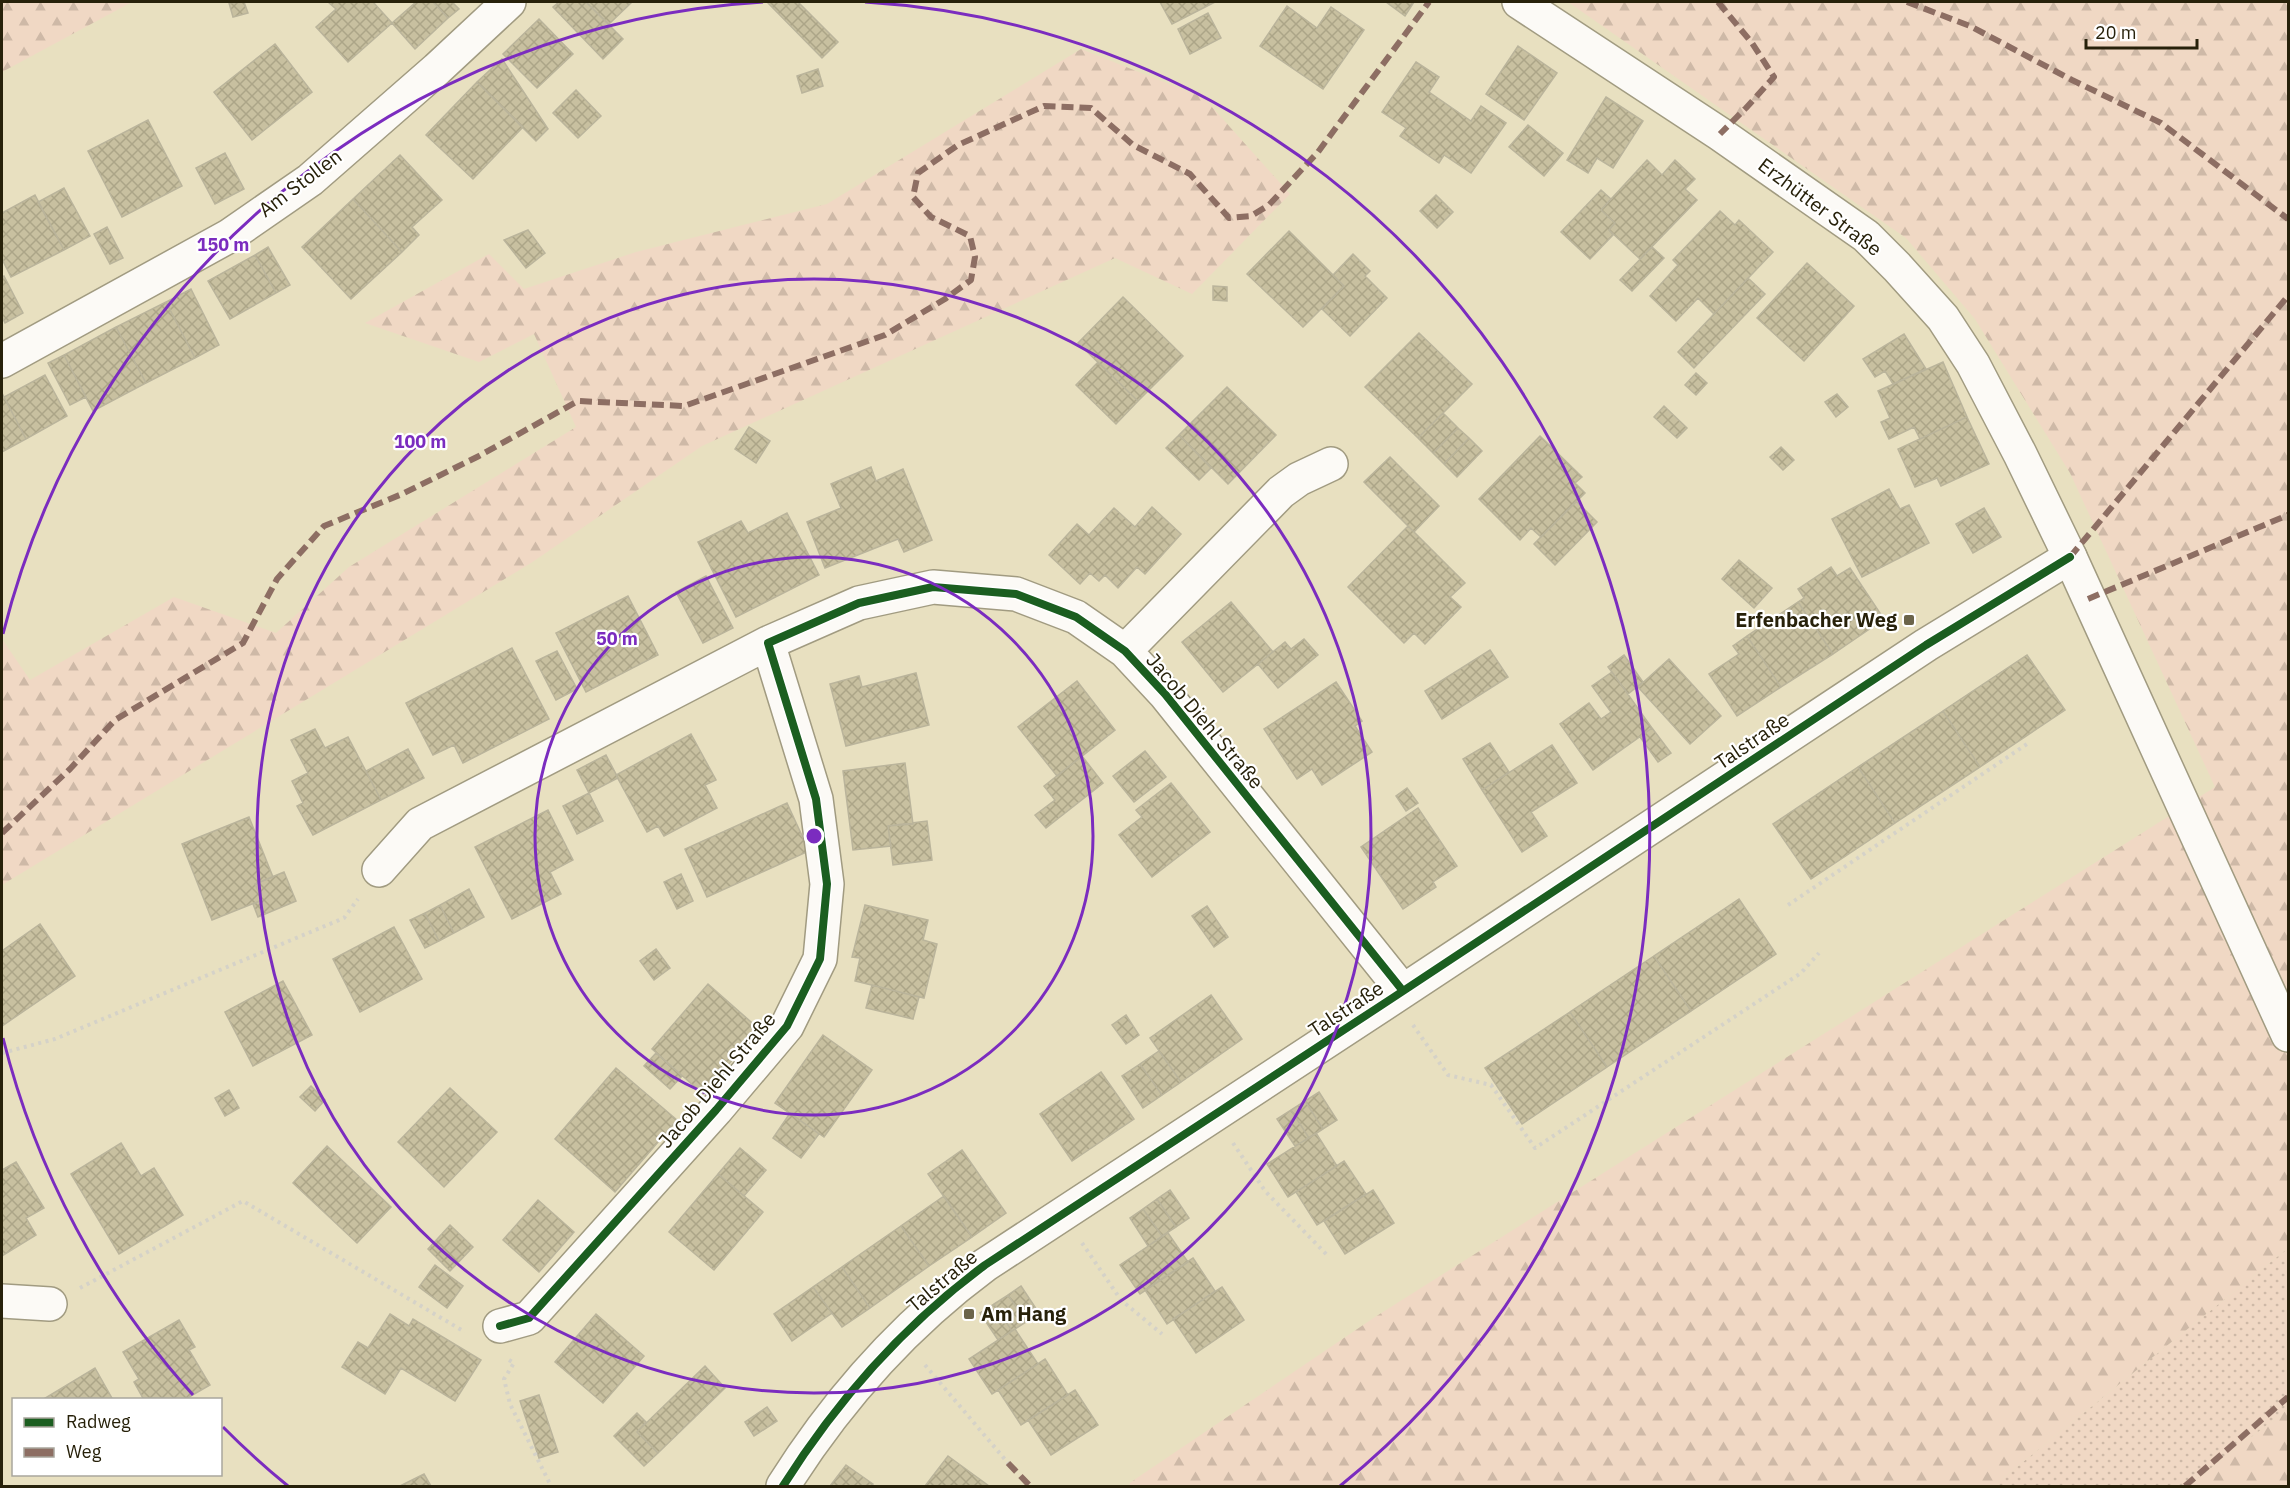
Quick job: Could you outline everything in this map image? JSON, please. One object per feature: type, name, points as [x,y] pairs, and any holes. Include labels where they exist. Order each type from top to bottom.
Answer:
[{"type":"street","name":"Am Stollen","points":[[2,361],[229,236],[310,180],[437,69],[508,2]]},
{"type":"street","name":"Erzhütter Straße","points":[[1519,2],[1720,134],[1866,236],[1943,318],[1973,364],[2070,557],[2289,1035]]},
{"type":"street","name":"Jacob Diehl Straße","points":[[1125,651],[1281,492],[1299,479],[1331,464]]},
{"type":"street","name":"Talstraße","points":[[783,1486],[840,1405],[901,1337],[951,1290],[984,1265],[1926,645],[2070,557]]},
{"type":"street","name":"Jacob Diehl Straße","points":[[378,870],[420,824],[768,643],[860,603],[933,587],[1016,594],[1076,617],[1125,651],[1165,694],[1403,991]]},
{"type":"street","name":"Jacob Diehl Straße","points":[[500,1326],[529,1318],[716,1110],[787,1026],[820,959],[826,884],[816,799],[768,643]]},
{"type":"street","points":[[2,1301],[50,1304]]},
{"type":"path","points":[[1788,905],[2027,744]]},
{"type":"path","points":[[2,1053],[55,1039],[344,918]]},
{"type":"path","points":[[1415,1028],[1448,1075],[1491,1085],[1535,1148],[1802,973],[1819,954]]},
{"type":"path","points":[[1234,1145],[1265,1191],[1327,1255]]},
{"type":"path","points":[[98,1279],[243,1201],[437,1315]]},
{"type":"path","points":[[1083,1243],[1121,1300],[1162,1334]]},
{"type":"path","points":[[924,1364],[1008,1463]]},
{"type":"path","points":[[504,1379],[510,1404],[551,1486]]},
{"type":"green space","points":[[2,2],[132,2],[2,72]]},
{"type":"green space","points":[[1568,2],[2288,2],[2288,1248],[1993,1486],[1128,1486],[1375,1317],[2215,787],[2070,473],[1975,319],[1906,238]]},
{"type":"green space","points":[[1081,49],[1204,98],[1290,194],[1192,294],[1115,258],[702,446],[531,563],[2,885],[2,639],[30,680],[174,597],[276,633],[349,567],[576,427],[534,334],[479,362],[365,323],[489,254],[524,289],[636,252],[827,204]]},
{"type":"green space","points":[[2288,1248],[2288,1409],[2188,1486],[1993,1486]]},
{"type":"green space","points":[[2288,1409],[2288,1486],[2188,1486]]},
{"type":"building","points":[[244,2],[248,13],[233,17],[229,3]]},
{"type":"building","points":[[328,2],[373,2],[392,23],[348,62],[316,27],[336,9]]},
{"type":"building","points":[[416,2],[433,2],[448,18],[415,49],[392,23]]},
{"type":"building","points":[[433,2],[452,2],[459,9],[448,18]]},
{"type":"building","points":[[559,2],[586,2],[623,39],[603,59],[553,7]]},
{"type":"building","points":[[586,2],[632,2],[609,24]]},
{"type":"building","points":[[767,2],[798,2],[838,42],[822,58]]},
{"type":"building","points":[[1160,2],[1215,2],[1172,24]]},
{"type":"building","points":[[1386,2],[1414,2],[1405,16]]},
{"type":"building","points":[[1287,6],[1317,28],[1331,7],[1364,30],[1323,89],[1260,46]]},
{"type":"building","points":[[1208,13],[1221,38],[1190,54],[1178,29]]},
{"type":"building","points":[[539,19],[573,54],[537,88],[503,54]]},
{"type":"building","points":[[275,44],[312,92],[252,140],[214,92]]},
{"type":"building","points":[[1518,46],[1557,73],[1524,120],[1486,94]]},
{"type":"building","points":[[502,59],[548,129],[536,141],[477,82]]},
{"type":"building","points":[[1416,62],[1439,77],[1429,92],[1471,121],[1481,106],[1506,123],[1471,173],[1444,155],[1439,163],[1400,136],[1406,128],[1382,112]]},
{"type":"building","points":[[818,69],[823,86],[802,93],[797,76]]},
{"type":"building","points":[[477,82],[523,127],[473,179],[426,135]]},
{"type":"building","points":[[576,90],[601,116],[578,138],[553,113]]},
{"type":"building","points":[[1606,97],[1643,121],[1613,168],[1597,158],[1588,173],[1567,160]]},
{"type":"building","points":[[148,120],[182,186],[122,217],[88,151]]},
{"type":"building","points":[[1528,125],[1563,153],[1544,176],[1509,147]]},
{"type":"building","points":[[225,153],[244,189],[215,204],[196,168]]},
{"type":"building","points":[[400,155],[442,200],[412,227],[419,235],[402,252],[353,199]]},
{"type":"building","points":[[1647,160],[1662,175],[1675,160],[1695,179],[1685,189],[1697,200],[1640,259],[1609,230],[1615,223],[1601,210]]},
{"type":"building","points":[[64,188],[90,236],[64,250],[38,202]]},
{"type":"building","points":[[1601,190],[1611,199],[1601,210],[1615,223],[1609,230],[1613,235],[1590,259],[1561,232]]},
{"type":"building","points":[[35,195],[64,250],[11,277],[2,259],[2,213]]},
{"type":"building","points":[[1436,195],[1453,212],[1437,228],[1420,211]]},
{"type":"building","points":[[353,199],[402,252],[351,299],[302,247]]},
{"type":"building","points":[[1720,211],[1735,225],[1739,220],[1773,252],[1714,314],[1698,298],[1676,321],[1650,296],[1678,265],[1673,260]]},
{"type":"building","points":[[107,227],[123,258],[110,264],[94,234]]},
{"type":"building","points":[[528,230],[545,253],[526,268],[504,240]]},
{"type":"building","points":[[1289,231],[1344,286],[1303,327],[1247,274]]},
{"type":"building","points":[[268,247],[290,285],[276,293],[255,255]]},
{"type":"building","points":[[1652,247],[1664,258],[1632,291],[1620,280]]},
{"type":"building","points":[[1353,254],[1370,271],[1365,276],[1387,298],[1350,336],[1322,309],[1344,286],[1333,275]]},
{"type":"building","points":[[255,255],[276,293],[230,319],[208,281]]},
{"type":"building","points":[[1807,263],[1854,306],[1804,361],[1757,318]]},
{"type":"building","points":[[4,276],[23,313],[5,323],[2,317],[2,277]]},
{"type":"building","points":[[1748,278],[1765,294],[1694,368],[1678,352]]},
{"type":"building","points":[[1213,286],[1227,287],[1227,301],[1213,300]]},
{"type":"building","points":[[191,289],[219,345],[195,358],[166,302]]},
{"type":"building","points":[[1123,297],[1183,356],[1138,401],[1078,343]]},
{"type":"building","points":[[166,302],[195,358],[146,383],[116,327]]},
{"type":"building","points":[[116,327],[146,383],[93,411],[64,355]]},
{"type":"building","points":[[1419,333],[1472,384],[1418,438],[1365,387]]},
{"type":"building","points":[[1904,334],[1926,369],[1893,384],[1885,371],[1875,377],[1863,359]]},
{"type":"building","points":[[64,355],[86,397],[70,405],[48,363]]},
{"type":"building","points":[[1098,362],[1138,401],[1116,424],[1076,385]]},
{"type":"building","points":[[1943,362],[1967,417],[1920,439],[1914,427],[1889,439],[1881,422],[1890,418],[1878,391]]},
{"type":"building","points":[[1696,373],[1707,383],[1696,395],[1685,385]]},
{"type":"building","points":[[45,375],[67,416],[26,439],[4,397]]},
{"type":"building","points":[[1227,387],[1276,435],[1228,484],[1179,435]]},
{"type":"building","points":[[2,393],[26,439],[2,452]]},
{"type":"building","points":[[1837,394],[1848,407],[1836,417],[1825,402]]},
{"type":"building","points":[[1664,406],[1687,428],[1677,438],[1654,417]]},
{"type":"building","points":[[1443,413],[1458,428],[1433,453],[1418,438]]},
{"type":"building","points":[[1967,417],[1989,464],[1941,486],[1937,478],[1915,487],[1898,449]]},
{"type":"building","points":[[749,427],[770,441],[756,463],[735,449]]},
{"type":"building","points":[[1458,428],[1469,438],[1444,464],[1433,453]]},
{"type":"building","points":[[1179,435],[1211,468],[1199,480],[1166,448]]},
{"type":"building","points":[[1540,436],[1582,477],[1575,483],[1585,493],[1541,537],[1531,528],[1520,540],[1479,499]]},
{"type":"building","points":[[1469,438],[1482,451],[1457,477],[1444,464]]},
{"type":"building","points":[[1781,447],[1794,460],[1783,470],[1770,457]]},
{"type":"building","points":[[1390,457],[1439,506],[1414,532],[1364,482]]},
{"type":"building","points":[[871,467],[876,481],[903,469],[932,540],[904,552],[898,539],[825,568],[807,522],[841,508],[831,484]]},
{"type":"building","points":[[1889,489],[1900,509],[1909,505],[1929,543],[1862,577],[1832,519]]},
{"type":"building","points":[[1576,501],[1597,522],[1555,565],[1534,544]]},
{"type":"building","points":[[1152,507],[1181,534],[1145,574],[1137,567],[1118,588],[1105,575],[1099,581],[1090,573],[1080,584],[1049,555],[1077,524],[1089,535],[1114,508],[1135,527]]},
{"type":"building","points":[[1984,508],[2001,537],[1973,553],[1956,524]]},
{"type":"building","points":[[787,513],[819,575],[736,617],[698,542],[741,521],[748,533]]},
{"type":"building","points":[[1408,526],[1465,583],[1450,597],[1461,607],[1425,644],[1414,633],[1404,643],[1348,587]]},
{"type":"building","points":[[1739,560],[1772,588],[1754,608],[1722,579]]},
{"type":"building","points":[[1831,567],[1837,576],[1850,568],[1884,619],[1833,654],[1798,602],[1804,598],[1798,589]]},
{"type":"building","points":[[706,576],[733,628],[703,643],[676,592]]},
{"type":"building","points":[[628,596],[658,655],[586,692],[556,633]]},
{"type":"building","points":[[1231,602],[1273,652],[1223,692],[1182,642]]},
{"type":"building","points":[[1798,602],[1833,654],[1781,687],[1747,636]]},
{"type":"building","points":[[1747,636],[1781,687],[1737,716],[1709,674],[1739,654],[1733,646]]},
{"type":"building","points":[[1304,639],[1318,655],[1278,688],[1258,664],[1285,642],[1291,649]]},
{"type":"building","points":[[512,648],[549,719],[463,763],[454,745],[433,755],[406,703]]},
{"type":"building","points":[[1490,650],[1508,677],[1442,719],[1425,691]]},
{"type":"building","points":[[557,651],[577,689],[556,700],[536,661]]},
{"type":"building","points":[[1624,655],[1643,682],[1628,694],[1608,667]]},
{"type":"building","points":[[2027,655],[2065,710],[1980,767],[1943,711]]},
{"type":"building","points":[[1669,659],[1721,716],[1690,744],[1638,687]]},
{"type":"building","points":[[1612,672],[1652,728],[1593,770],[1560,724],[1589,703],[1601,719],[1611,712],[1592,686]]},
{"type":"building","points":[[916,673],[929,725],[846,746],[830,684],[859,676],[862,687]]},
{"type":"building","points":[[1077,681],[1115,730],[1057,776],[1018,727]]},
{"type":"building","points":[[1336,682],[1362,721],[1355,726],[1372,752],[1322,785],[1312,769],[1297,779],[1264,729]]},
{"type":"building","points":[[1943,711],[1980,767],[1895,823],[1858,767]]},
{"type":"building","points":[[1652,728],[1671,753],[1658,762],[1640,737]]},
{"type":"building","points":[[315,729],[325,748],[348,737],[381,800],[313,835],[297,806],[303,803],[292,781],[308,773],[291,740]]},
{"type":"building","points":[[691,734],[716,780],[705,785],[717,808],[664,836],[658,826],[647,832],[616,775]]},
{"type":"building","points":[[1490,743],[1509,772],[1482,790],[1463,759]]},
{"type":"building","points":[[1552,745],[1577,783],[1531,812],[1547,836],[1522,852],[1482,790]]},
{"type":"building","points":[[408,749],[424,778],[381,800],[366,771]]},
{"type":"building","points":[[1145,751],[1166,777],[1134,802],[1113,776]]},
{"type":"building","points":[[606,755],[618,778],[589,793],[577,770]]},
{"type":"building","points":[[1082,756],[1103,783],[1046,828],[1035,815],[1055,800],[1044,786]]},
{"type":"building","points":[[905,763],[913,824],[888,826],[891,846],[853,850],[843,771]]},
{"type":"building","points":[[1858,767],[1895,823],[1811,879],[1773,824]]},
{"type":"building","points":[[1171,783],[1210,832],[1152,877],[1119,835],[1142,817],[1136,810]]},
{"type":"building","points":[[1407,788],[1418,803],[1406,811],[1396,796]]},
{"type":"building","points":[[589,793],[603,821],[577,834],[563,806]]},
{"type":"building","points":[[787,803],[809,851],[707,897],[685,849]]},
{"type":"building","points":[[1418,808],[1457,866],[1433,882],[1436,887],[1403,909],[1361,847]]},
{"type":"building","points":[[548,810],[573,860],[550,872],[561,894],[512,919],[475,847]]},
{"type":"building","points":[[249,817],[273,877],[255,884],[262,900],[212,920],[182,844]]},
{"type":"building","points":[[927,821],[932,860],[893,865],[888,826]]},
{"type":"building","points":[[284,872],[296,901],[258,917],[253,904],[262,900],[255,884]]},
{"type":"building","points":[[681,874],[693,901],[677,909],[664,882]]},
{"type":"building","points":[[469,889],[484,917],[454,933],[440,905]]},
{"type":"building","points":[[1739,899],[1776,954],[1691,1011],[1654,956]]},
{"type":"building","points":[[440,905],[454,933],[439,941],[425,913]]},
{"type":"building","points":[[865,905],[928,920],[923,940],[937,944],[924,998],[855,981],[860,958],[852,957]]},
{"type":"building","points":[[1207,906],[1228,937],[1214,947],[1192,916]]},
{"type":"building","points":[[425,913],[439,941],[425,948],[410,920]]},
{"type":"building","points":[[40,924],[75,976],[2,1026],[2,951]]},
{"type":"building","points":[[394,927],[422,979],[360,1012],[333,959]]},
{"type":"building","points":[[656,949],[670,968],[654,980],[640,961]]},
{"type":"building","points":[[1654,956],[1691,1011],[1607,1067],[1570,1012]]},
{"type":"building","points":[[283,981],[312,1035],[253,1066],[225,1012]]},
{"type":"building","points":[[708,984],[759,1029],[703,1094],[652,1049]]},
{"type":"building","points":[[872,985],[919,997],[913,1019],[866,1008]]},
{"type":"building","points":[[1211,995],[1242,1039],[1181,1082],[1150,1038]]},
{"type":"building","points":[[1570,1012],[1607,1067],[1522,1124],[1485,1068]]},
{"type":"building","points":[[1126,1015],[1139,1035],[1126,1044],[1112,1025]]},
{"type":"building","points":[[823,1035],[872,1070],[824,1137],[775,1103]]},
{"type":"building","points":[[1159,1051],[1181,1082],[1162,1095],[1140,1064]]},
{"type":"building","points":[[656,1053],[682,1076],[670,1089],[644,1066]]},
{"type":"building","points":[[1140,1064],[1162,1095],[1143,1108],[1122,1076]]},
{"type":"building","points":[[616,1068],[677,1120],[615,1192],[555,1139]]},
{"type":"building","points":[[1101,1072],[1134,1119],[1072,1161],[1040,1114]]},
{"type":"building","points":[[311,1086],[325,1100],[315,1111],[300,1097]]},
{"type":"building","points":[[450,1088],[497,1132],[444,1187],[398,1142]]},
{"type":"building","points":[[229,1090],[239,1108],[225,1116],[215,1098]]},
{"type":"building","points":[[1319,1092],[1337,1120],[1323,1129],[1305,1101]]},
{"type":"building","points":[[1305,1101],[1323,1129],[1309,1138],[1291,1110]]},
{"type":"building","points":[[1291,1110],[1309,1138],[1295,1146],[1277,1119]]},
{"type":"building","points":[[790,1113],[819,1134],[801,1158],[773,1138]]},
{"type":"building","points":[[1316,1133],[1337,1166],[1288,1197],[1267,1164]]},
{"type":"building","points":[[121,1143],[141,1176],[154,1168],[183,1215],[119,1254],[71,1174]]},
{"type":"building","points":[[327,1146],[391,1207],[357,1243],[293,1183]]},
{"type":"building","points":[[740,1148],[766,1170],[744,1196],[718,1174]]},
{"type":"building","points":[[962,1150],[1006,1213],[972,1237],[928,1174]]},
{"type":"building","points":[[1344,1161],[1366,1194],[1317,1225],[1296,1192]]},
{"type":"building","points":[[16,1162],[44,1208],[26,1218],[36,1235],[2,1256],[2,1170]]},
{"type":"building","points":[[718,1174],[763,1212],[714,1270],[669,1232]]},
{"type":"building","points":[[1170,1190],[1189,1218],[1176,1227],[1157,1199]]},
{"type":"building","points":[[1373,1190],[1394,1223],[1345,1254],[1324,1221]]},
{"type":"building","points":[[944,1196],[972,1237],[929,1266],[901,1226]]},
{"type":"building","points":[[1157,1199],[1176,1227],[1162,1236],[1143,1209]]},
{"type":"building","points":[[538,1200],[574,1232],[539,1272],[503,1240]]},
{"type":"building","points":[[1143,1209],[1162,1236],[1148,1246],[1130,1218]]},
{"type":"building","points":[[450,1225],[473,1247],[450,1271],[428,1249]]},
{"type":"building","points":[[901,1226],[929,1266],[870,1308],[842,1267]]},
{"type":"building","points":[[1168,1233],[1188,1262],[1140,1294],[1120,1265]]},
{"type":"building","points":[[1193,1258],[1215,1291],[1167,1324],[1145,1290]]},
{"type":"building","points":[[435,1265],[463,1286],[447,1308],[419,1287]]},
{"type":"building","points":[[842,1267],[870,1308],[842,1327],[813,1287]]},
{"type":"building","points":[[1021,1286],[1039,1313],[1026,1322],[1008,1295]]},
{"type":"building","points":[[813,1287],[832,1313],[792,1341],[774,1314]]},
{"type":"building","points":[[1222,1287],[1244,1320],[1196,1353],[1173,1319]]},
{"type":"building","points":[[1008,1295],[1026,1322],[1012,1331],[994,1304]]},
{"type":"building","points":[[994,1304],[1012,1331],[998,1340],[980,1313]]},
{"type":"building","points":[[390,1314],[409,1326],[413,1319],[481,1360],[455,1401],[401,1368],[385,1394],[342,1367],[358,1342],[368,1348]]},
{"type":"building","points":[[596,1314],[644,1356],[603,1403],[555,1362]]},
{"type":"building","points":[[179,1320],[195,1347],[189,1350],[210,1385],[187,1398],[143,1398],[134,1382],[139,1379],[123,1352]]},
{"type":"building","points":[[1015,1329],[1038,1364],[992,1394],[969,1359]]},
{"type":"building","points":[[1045,1359],[1068,1395],[1021,1425],[998,1390]]},
{"type":"building","points":[[705,1366],[725,1388],[658,1453],[637,1432]]},
{"type":"building","points":[[95,1368],[112,1398],[45,1398]]},
{"type":"building","points":[[1075,1390],[1098,1425],[1051,1455],[1028,1420]]},
{"type":"building","points":[[539,1395],[558,1452],[539,1458],[520,1401]]},
{"type":"building","points":[[767,1407],[777,1421],[754,1436],[745,1422]]},
{"type":"building","points":[[637,1413],[646,1422],[637,1432],[658,1453],[644,1466],[614,1436]]},
{"type":"building","points":[[948,1456],[989,1486],[925,1486]]},
{"type":"building","points":[[846,1465],[873,1484],[871,1486],[830,1486]]},
{"type":"building","points":[[424,1474],[431,1486],[400,1486]]},
{"type":"marked path","points":[[2,833],[70,769],[115,720],[243,643],[277,579],[324,526],[402,494],[479,456],[578,401],[684,406],[885,335],[945,299],[971,280],[975,257],[970,236],[931,217],[913,197],[918,173],[958,145],[1044,106],[1091,108],[1133,145],[1190,174],[1229,218],[1251,216],[1269,205],[1318,152],[1429,2]]},
{"type":"marked path","points":[[1718,2],[1752,43],[1774,77],[1720,134]]},
{"type":"marked path","points":[[1907,2],[1970,26],[2072,80],[2161,123],[2288,219]]},
{"type":"marked path","points":[[2070,557],[2288,296]]},
{"type":"marked path","points":[[2088,599],[2288,515]]},
{"type":"marked path","points":[[2185,1486],[2288,1397]]},
{"type":"marked path","points":[[1008,1463],[1030,1486]]},
{"type":"cycle path","points":[[783,1486],[826,1424],[874,1366],[927,1313],[985,1265],[1926,645],[2070,557]]},
{"type":"cycle path","points":[[500,1326],[529,1318],[716,1110],[787,1026],[820,959],[827,884],[816,799],[768,643],[859,603],[933,587],[1016,594],[1076,617],[1125,651],[1165,694],[1403,991]]},
{"type":"place","name":"Erfenbacher Weg","points":[[1909,620]]},
{"type":"place","name":"Am Hang","points":[[969,1314]]}]
